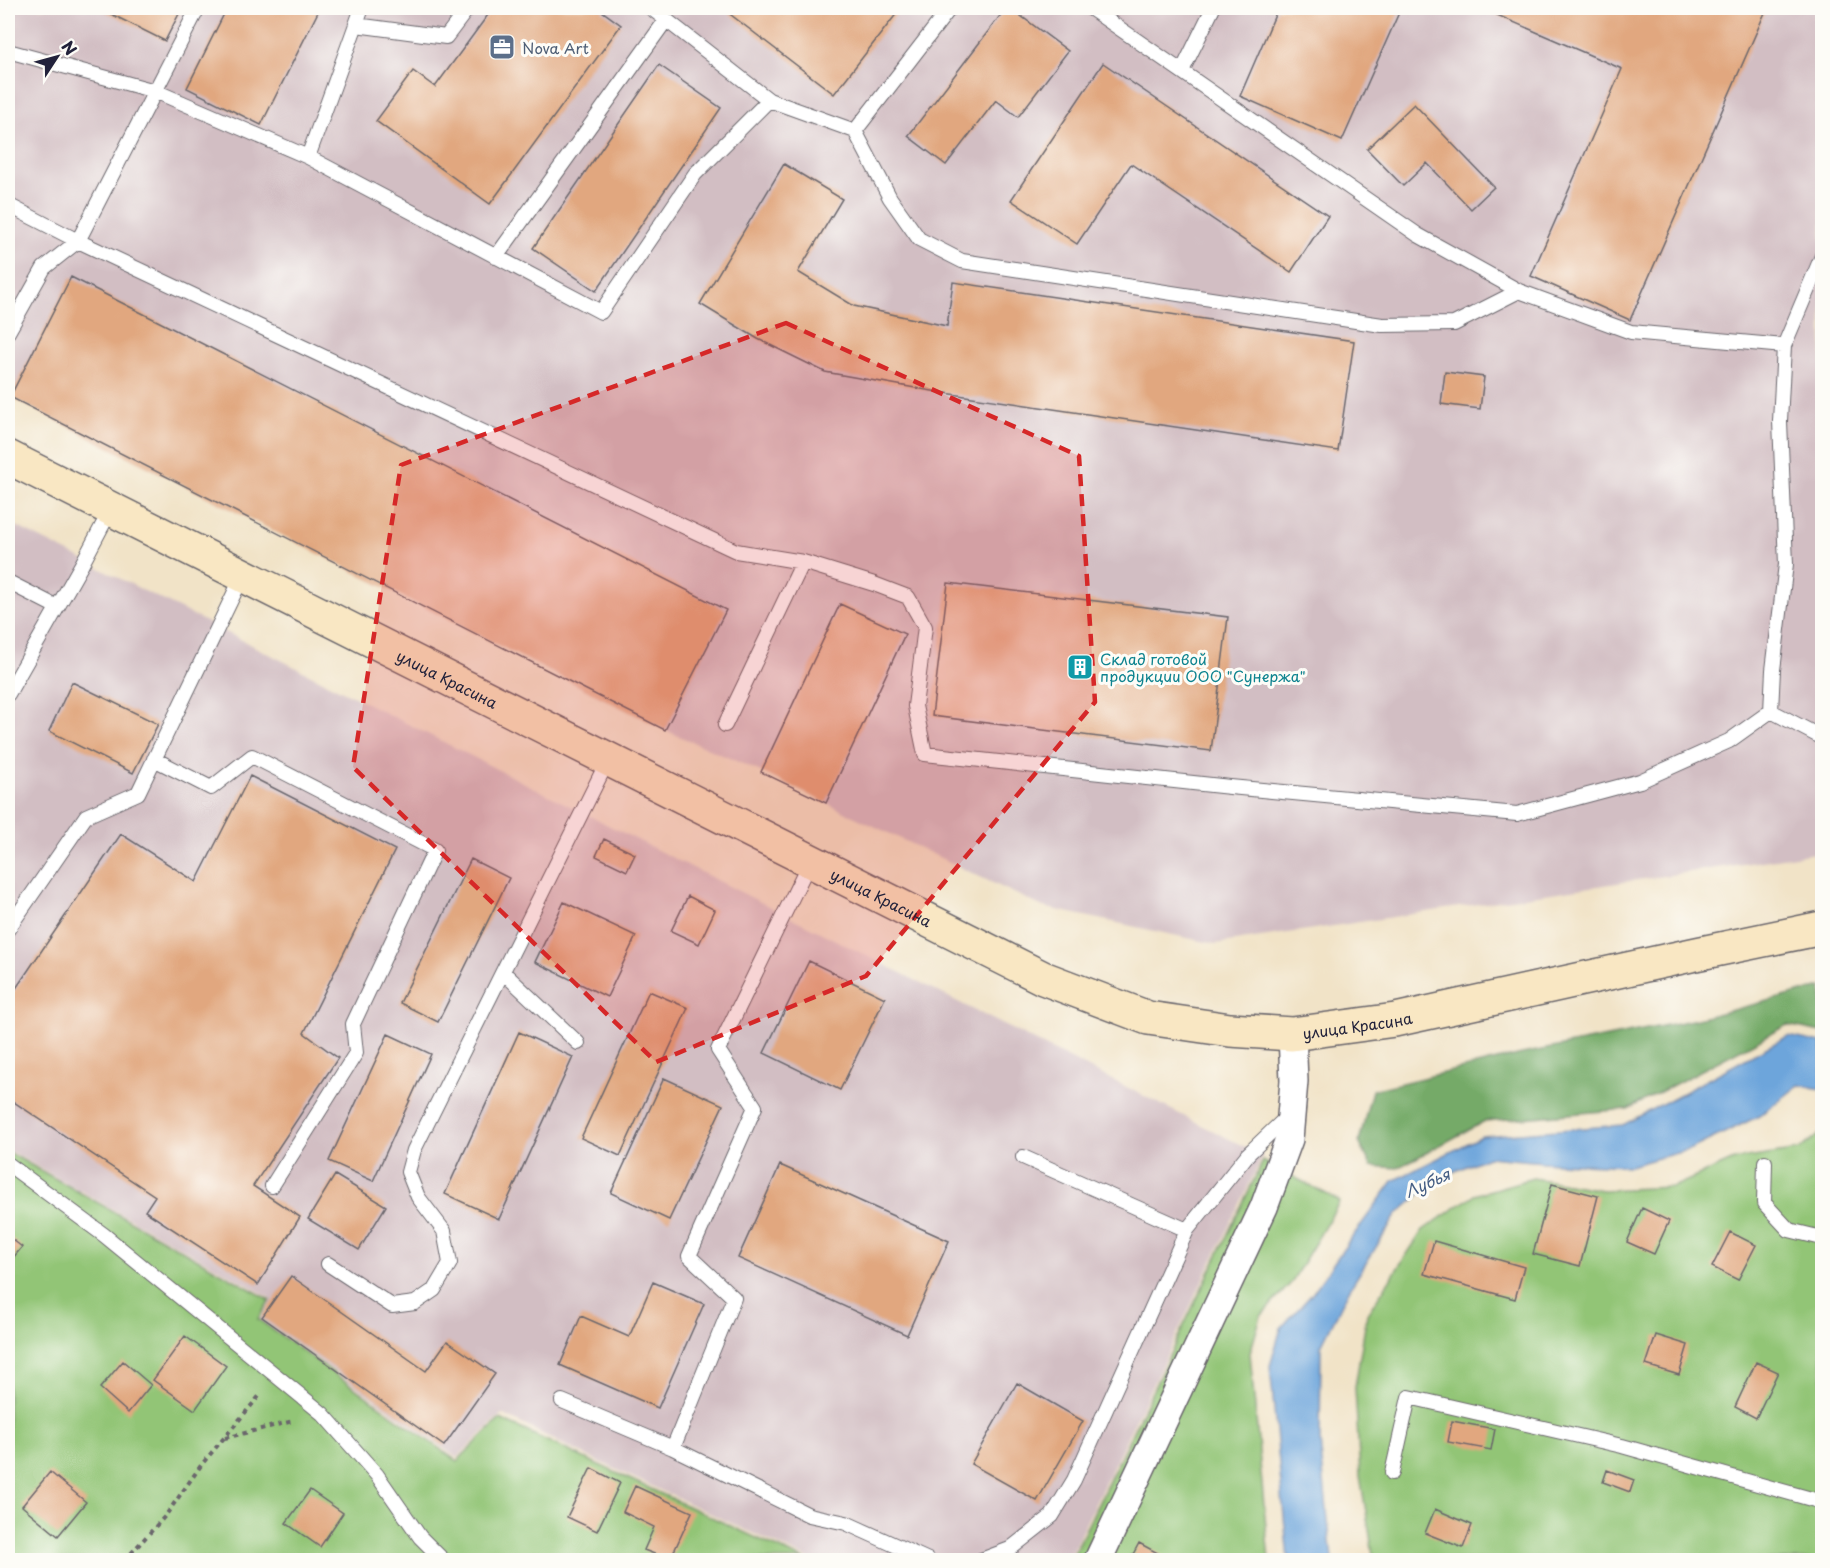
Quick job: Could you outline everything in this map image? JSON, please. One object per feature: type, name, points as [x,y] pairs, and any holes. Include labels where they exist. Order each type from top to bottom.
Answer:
[{"type":"main road","name":"улица Красина","points":[[8,457],[1043,978],[1148,1018],[1230,1030],[1292,1034],[1395,1020],[1822,928]]},
{"type":"street","points":[[1098,1560],[1264,1207],[1289,1139],[1294,1081],[1292,1034]]},
{"type":"lane","points":[[8,332],[44,268],[78,241],[198,8]]},
{"type":"lane","points":[[308,157],[362,8]]},
{"type":"lane","points":[[356,25],[446,37],[468,8]]},
{"type":"lane","points":[[651,8],[769,100],[855,131],[890,198],[919,239],[962,261],[1382,325],[1454,324],[1519,291]]},
{"type":"lane","points":[[855,131],[950,8]]},
{"type":"lane","points":[[1090,8],[1418,235],[1519,291],[1631,332],[1784,346]]},
{"type":"lane","points":[[1182,71],[1213,8]]},
{"type":"lane","points":[[496,257],[666,20]]},
{"type":"lane","points":[[8,51],[155,91],[308,157],[601,312],[695,174],[769,100]]},
{"type":"lane","points":[[8,205],[78,241],[736,551],[803,562],[908,597],[925,627],[915,706],[925,754],[1230,787],[1517,814],[1641,781],[1729,741],[1771,711]]},
{"type":"lane","points":[[1771,711],[1773,670],[1786,564],[1780,422],[1784,346],[1822,256]]},
{"type":"lane","points":[[8,694],[111,509]]},
{"type":"lane","points":[[725,724],[803,562]]},
{"type":"lane","points":[[8,929],[86,816],[138,793],[243,575]]},
{"type":"lane","points":[[8,582],[57,607]]},
{"type":"lane","points":[[1771,711],[1817,735],[1822,735]]},
{"type":"lane","points":[[154,759],[211,788],[252,756],[435,850],[353,1024],[356,1053],[272,1186]]},
{"type":"lane","points":[[328,1264],[392,1306],[415,1303],[434,1290],[450,1263],[444,1231],[418,1197],[408,1172],[414,1150],[608,760]]},
{"type":"lane","points":[[673,1448],[734,1298],[689,1256],[755,1107],[718,1050],[810,861]]},
{"type":"lane","points":[[503,972],[578,1043]]},
{"type":"lane","points":[[981,1560],[1010,1549],[1052,1516],[1074,1480],[1187,1230],[1248,1154],[1291,1113]]},
{"type":"lane","points":[[1023,1157],[1187,1230]]},
{"type":"lane","points":[[1765,1162],[1764,1203],[1789,1230],[1822,1238]]},
{"type":"lane","points":[[8,1164],[104,1235],[323,1414],[377,1475],[420,1537],[443,1560]]},
{"type":"lane","points":[[1392,1473],[1409,1397],[1622,1446],[1822,1502]]},
{"type":"lane","points":[[562,1401],[673,1448],[809,1515],[846,1523],[927,1560]]},
{"type":"path","points":[[125,1560],[166,1515],[202,1464],[277,1375]]},
{"type":"path","points":[[223,1439],[323,1414]]},
{"type":"highlighted area","points":[[786,323],[1079,456],[1095,702],[866,976],[656,1062],[353,767],[401,465]]},
{"type":"shaded area","points":[[8,8],[1822,8],[1822,852],[1215,944],[1043,907],[761,772],[665,730],[8,396]]},
{"type":"shaded area","points":[[8,522],[1263,1156],[1068,1560],[810,1560],[502,1414],[457,1458],[260,1319],[272,1299],[8,1150]]},
{"type":"green space","points":[[1822,987],[1822,1032],[1787,1025],[1628,1109],[1485,1121],[1398,1168],[1371,1166],[1359,1142],[1372,1090],[1522,1054],[1697,1019]]},
{"type":"green space","points":[[1822,1132],[1822,1560],[1374,1560],[1360,1476],[1355,1387],[1367,1314],[1423,1230],[1474,1195],[1533,1178],[1602,1190],[1673,1187],[1734,1160],[1799,1150]]},
{"type":"green space","points":[[8,1152],[270,1300],[258,1319],[457,1461],[500,1419],[804,1560],[8,1560]]},
{"type":"green space","points":[[1263,1161],[1340,1201],[1291,1283],[1261,1316],[1250,1353],[1269,1560],[1071,1560]]},
{"type":"water","name":"Лубья","points":[[1788,1036],[1822,1043],[1822,1089],[1799,1085],[1759,1116],[1691,1149],[1630,1166],[1488,1157],[1439,1178],[1397,1214],[1349,1290],[1321,1346],[1320,1441],[1332,1560],[1288,1560],[1270,1366],[1281,1328],[1312,1294],[1393,1181],[1482,1136],[1623,1125]]},
{"type":"building","points":[[99,8],[182,8],[165,41]]},
{"type":"building","points":[[227,8],[320,8],[261,125],[187,88]]},
{"type":"building","points":[[493,8],[604,8],[602,11],[621,25],[490,204],[376,121],[413,71],[435,87]]},
{"type":"building","points":[[722,8],[901,8],[834,94]]},
{"type":"building","points":[[1006,8],[1010,8],[1068,51],[1018,117],[996,100],[946,165],[908,136]]},
{"type":"building","points":[[1278,8],[1401,8],[1342,141],[1240,96]]},
{"type":"building","points":[[1481,8],[1767,8],[1630,320],[1531,276],[1622,69]]},
{"type":"building","points":[[1103,63],[1328,216],[1291,272],[1131,164],[1077,244],[1011,200]]},
{"type":"building","points":[[659,65],[721,108],[596,291],[533,248]]},
{"type":"building","points":[[1414,104],[1494,187],[1471,209],[1427,163],[1403,186],[1367,149]]},
{"type":"building","points":[[784,164],[842,199],[798,272],[854,306],[947,326],[953,282],[1354,341],[1338,451],[938,392],[825,372],[758,339],[700,304]]},
{"type":"building","points":[[71,277],[726,610],[665,730],[10,397]]},
{"type":"building","points":[[1445,372],[1484,377],[1480,409],[1441,404]]},
{"type":"building","name":"Склад готовой продукции ООО \"Сунержа\"","points":[[948,583],[1228,617],[1211,751],[932,716]]},
{"type":"building","points":[[840,604],[905,634],[826,803],[761,772]]},
{"type":"building","points":[[72,682],[158,724],[133,773],[49,731]]},
{"type":"building","points":[[250,776],[395,850],[304,1033],[338,1058],[253,1186],[300,1217],[258,1285],[145,1211],[155,1196],[8,1098],[8,1000],[121,834],[196,882]]},
{"type":"building","points":[[604,839],[635,854],[627,871],[596,856]]},
{"type":"building","points":[[471,859],[509,878],[438,1022],[400,1003]]},
{"type":"building","points":[[688,896],[715,910],[699,944],[671,931]]},
{"type":"building","points":[[564,902],[636,936],[607,997],[535,962]]},
{"type":"building","points":[[809,961],[885,998],[840,1090],[764,1053]]},
{"type":"building","points":[[649,991],[688,1008],[620,1156],[581,1138]]},
{"type":"building","points":[[519,1032],[573,1057],[499,1219],[445,1194]]},
{"type":"building","points":[[388,1034],[431,1054],[373,1181],[329,1161]]},
{"type":"building","points":[[664,1078],[723,1105],[669,1220],[611,1193]]},
{"type":"building","points":[[780,1165],[949,1241],[907,1335],[738,1258]]},
{"type":"building","points":[[335,1175],[386,1206],[359,1250],[308,1219]]},
{"type":"building","points":[[1552,1184],[1598,1196],[1580,1266],[1533,1254]]},
{"type":"building","points":[[1642,1208],[1669,1221],[1654,1254],[1627,1242]]},
{"type":"building","points":[[1730,1232],[1756,1245],[1738,1280],[1712,1267]]},
{"type":"building","points":[[8,1236],[22,1247],[8,1264]]},
{"type":"building","points":[[1434,1241],[1524,1267],[1515,1299],[1424,1274]]},
{"type":"building","points":[[291,1276],[426,1371],[447,1341],[495,1374],[444,1446],[262,1317]]},
{"type":"building","points":[[653,1282],[704,1304],[658,1408],[560,1365],[581,1316],[629,1337]]},
{"type":"building","points":[[1656,1335],[1688,1345],[1679,1375],[1646,1365]]},
{"type":"building","points":[[185,1336],[226,1366],[195,1410],[153,1380]]},
{"type":"building","points":[[123,1361],[151,1385],[128,1413],[100,1388]]},
{"type":"building","points":[[1756,1362],[1778,1372],[1756,1418],[1735,1407]]},
{"type":"building","points":[[1017,1383],[1083,1421],[1037,1501],[971,1464]]},
{"type":"building","points":[[1452,1421],[1495,1429],[1491,1450],[1448,1442]]},
{"type":"building","points":[[591,1468],[620,1483],[597,1531],[567,1517]]},
{"type":"building","points":[[1607,1470],[1634,1480],[1630,1492],[1603,1482]]},
{"type":"building","points":[[50,1472],[86,1502],[58,1536],[22,1506]]},
{"type":"building","points":[[635,1486],[692,1512],[670,1560],[644,1550],[654,1527],[623,1512]]},
{"type":"building","points":[[310,1490],[343,1513],[320,1547],[286,1523]]},
{"type":"building","points":[[1435,1509],[1472,1525],[1463,1548],[1425,1533]]},
{"type":"building","points":[[1139,1543],[1167,1558],[1166,1560],[1130,1560]]},
{"type":"place","name":"Nova Art","points":[[502,47]]},
{"type":"place","name":"Склад готовой продукции ООО \"Сунержа\"","points":[[1080,667]]}]
